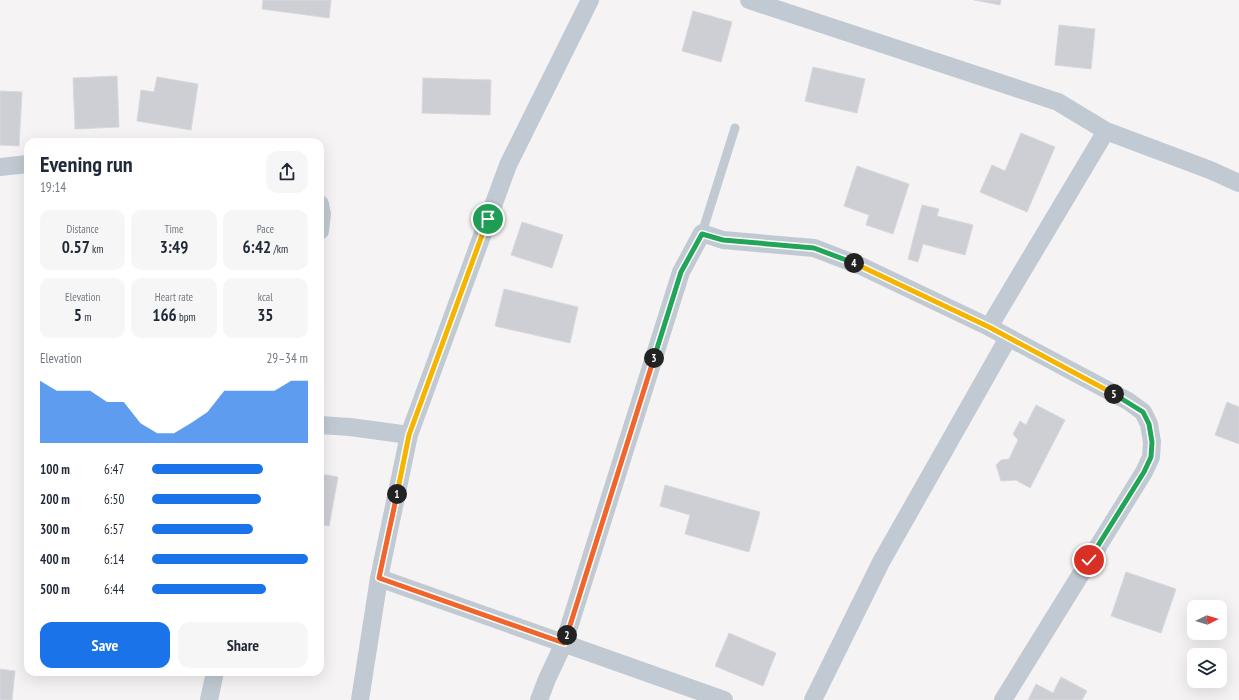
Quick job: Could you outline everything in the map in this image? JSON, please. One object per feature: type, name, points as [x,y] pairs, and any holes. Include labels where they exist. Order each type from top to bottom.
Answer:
[{"type":"street","points":[[360,700],[379,578],[409,435],[508,165],[590,0]]},
{"type":"street","points":[[749,0],[1058,102],[1106,131],[1210,170],[1239,183]]},
{"type":"street","points":[[989,327],[1106,131]]},
{"type":"street","points":[[0,167],[24,164]]},
{"type":"street","points":[[539,700],[564,643],[681,272],[702,234],[723,240],[814,248],[861,266],[989,327],[1128,401],[1143,412],[1149,424],[1152,442],[1151,457],[1144,472],[1003,700]]},
{"type":"street","points":[[813,700],[881,562],[1008,338]]},
{"type":"street","points":[[324,425],[350,427],[409,435]]},
{"type":"street","points":[[379,578],[724,700]]},
{"type":"street","points":[[209,700],[214,676]]},
{"type":"lane","points":[[702,234],[735,128]]},
{"type":"building","points":[[263,0],[331,0],[329,18],[262,9]]},
{"type":"building","points":[[974,0],[1001,0],[1000,5]]},
{"type":"building","points":[[693,11],[732,22],[721,62],[682,51]]},
{"type":"building","points":[[1059,25],[1095,29],[1091,69],[1055,65]]},
{"type":"building","points":[[813,67],[865,79],[857,113],[805,101]]},
{"type":"building","points":[[117,76],[119,127],[75,129],[73,78]]},
{"type":"building","points":[[157,77],[198,84],[191,130],[137,121],[141,90],[154,92]]},
{"type":"building","points":[[423,78],[491,80],[490,115],[422,113]]},
{"type":"building","points":[[0,91],[22,92],[19,146],[0,145]]},
{"type":"building","points":[[1021,133],[1055,147],[1027,212],[980,192],[992,165],[1005,171]]},
{"type":"building","points":[[857,166],[909,184],[893,234],[866,225],[869,215],[844,206]]},
{"type":"building","points":[[922,205],[939,209],[937,216],[973,225],[965,255],[923,244],[918,262],[908,259]]},
{"type":"building","points":[[522,222],[563,235],[552,268],[511,255]]},
{"type":"building","points":[[504,289],[578,307],[570,343],[495,326]]},
{"type":"building","points":[[1227,402],[1239,407],[1239,444],[1215,435]]},
{"type":"building","points":[[1036,405],[1065,420],[1030,488],[1016,480],[1001,481],[996,465],[1001,460],[1009,459],[1018,440],[1013,434],[1020,421],[1026,425]]},
{"type":"building","points":[[324,475],[338,477],[329,526],[324,525]]},
{"type":"building","points":[[665,485],[760,512],[749,552],[685,534],[690,515],[660,506]]},
{"type":"building","points":[[1126,572],[1176,589],[1161,633],[1111,616]]},
{"type":"building","points":[[729,633],[776,653],[763,686],[715,666]]},
{"type":"building","points":[[0,669],[15,671],[12,700],[0,700]]},
{"type":"building","points":[[1061,677],[1087,691],[1082,700],[1028,700],[1036,684],[1053,693]]},
{"type":"route","points":[[488,219],[409,435],[379,578],[564,643],[681,272],[692,249],[702,234],[723,240],[771,246],[814,248],[861,266],[989,327],[1128,401],[1143,412],[1149,424],[1152,442],[1151,457],[1144,472],[1089,560]]}]
